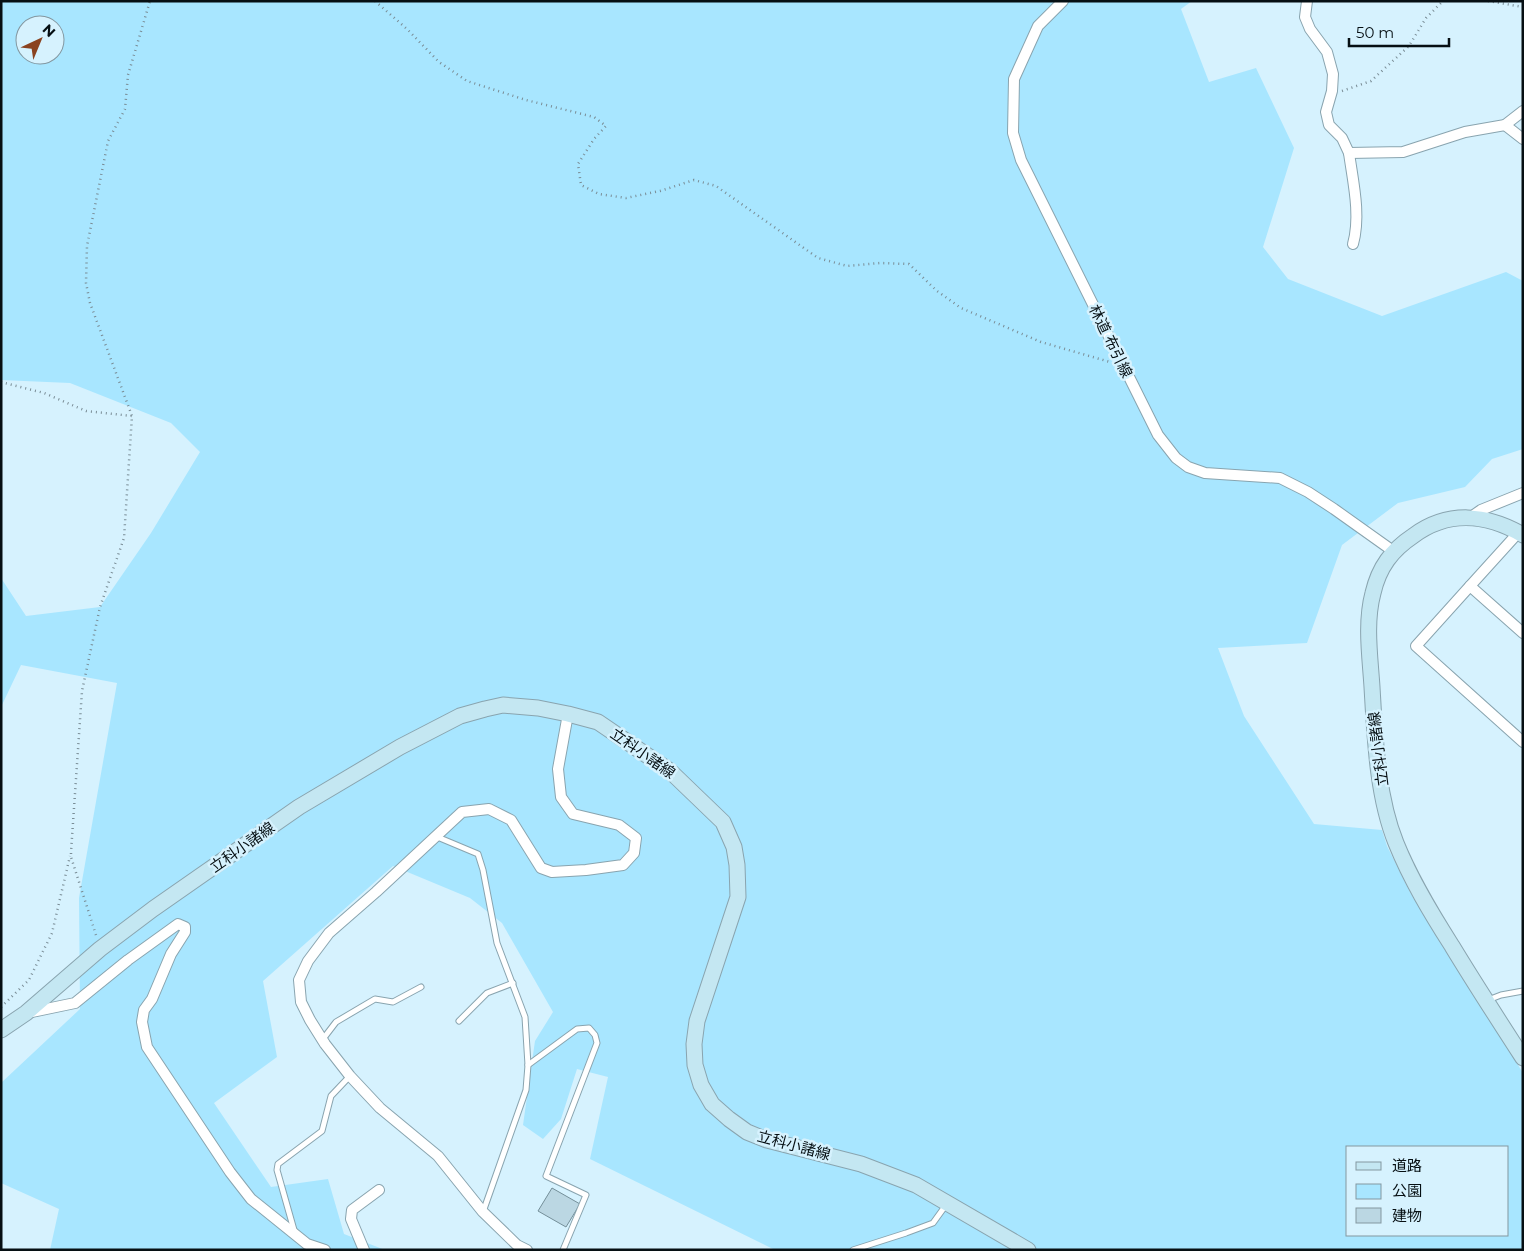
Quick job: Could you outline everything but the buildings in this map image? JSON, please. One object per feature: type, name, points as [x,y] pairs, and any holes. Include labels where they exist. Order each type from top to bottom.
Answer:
[{"type":"main road","name":"立科小諸線","points":[[1520,534],[1488,519],[1471,517],[1439,522],[1415,534],[1393,551],[1380,572],[1369,612],[1376,749],[1385,803],[1395,841],[1418,891],[1485,1001],[1523,1058]]},
{"type":"main road","name":"立科小諸線","points":[[1,1030],[26,1013],[100,949],[154,909],[299,807],[400,747],[460,716],[503,706],[538,708],[568,714],[598,722],[670,771],[723,822],[734,847],[737,865],[738,897],[697,1022],[694,1044],[695,1065],[701,1084],[712,1104],[728,1119],[747,1132],[767,1140],[861,1164],[916,1185],[1028,1250]]},
{"type":"street","name":"林道 布引線","points":[[1063,1],[1038,26],[1014,79],[1013,133],[1021,160],[1158,435],[1176,458],[1188,467],[1205,473],[1280,478],[1334,509],[1393,551]]},
{"type":"street","points":[[1308,1],[1305,17],[1310,29],[1327,52],[1333,74],[1331,95],[1326,112],[1329,125],[1342,138],[1349,153],[1356,206],[1355,235],[1352,244]]},
{"type":"street","points":[[1349,153],[1403,152],[1465,132],[1505,125],[1523,111]]},
{"type":"street","points":[[1505,125],[1523,139]]},
{"type":"street","points":[[1471,517],[1481,510],[1523,493]]},
{"type":"street","points":[[1520,534],[1416,646],[1523,742]]},
{"type":"street","points":[[1470,586],[1523,633]]},
{"type":"street","points":[[527,1250],[514,1247],[438,1156],[380,1108],[350,1076],[322,1040],[310,1020],[302,1002],[299,980],[308,961],[329,933],[462,812],[489,809],[511,820],[541,868],[552,872],[578,871],[623,865],[634,853],[636,838],[619,825],[573,814],[561,797],[558,769],[568,714]]},
{"type":"street","points":[[26,1013],[75,1003],[128,960],[178,924],[185,927],[186,932],[172,954],[152,999],[144,1010],[142,1022],[147,1047],[230,1172],[251,1199],[308,1244],[326,1250]]},
{"type":"street","points":[[364,1250],[351,1219],[352,1210],[379,1190]]},
{"type":"lane","points":[[435,836],[478,854],[483,870],[497,943],[525,1017],[528,1065],[526,1090],[483,1212]]},
{"type":"lane","points":[[459,1021],[487,993],[513,983]]},
{"type":"lane","points":[[322,1040],[336,1022],[375,1000],[393,1002],[421,987]]},
{"type":"lane","points":[[1485,1001],[1501,995],[1523,991]]},
{"type":"lane","points":[[528,1065],[578,1029],[589,1028],[595,1035],[597,1042],[546,1176],[586,1195],[563,1250]]},
{"type":"lane","points":[[295,1235],[277,1170],[278,1164],[322,1131],[332,1096],[350,1076]]},
{"type":"lane","points":[[854,1250],[906,1234],[933,1223],[948,1203]]},
{"type":"path","points":[[100,949],[71,852],[82,691],[100,607],[124,538],[132,416],[90,303],[86,283],[87,246],[108,141],[125,109],[128,76],[150,1]]},
{"type":"path","points":[[375,1],[440,62],[467,81],[526,100],[594,117],[606,126],[594,139],[578,164],[580,185],[599,194],[626,198],[660,191],[694,180],[716,186],[818,258],[847,266],[880,263],[908,264],[937,291],[961,308],[1041,342],[1124,366]]},
{"type":"path","points":[[1331,95],[1371,81],[1408,46],[1426,18],[1443,1]]},
{"type":"path","points":[[1488,1],[1523,7]]},
{"type":"path","points":[[1,382],[44,393],[86,411],[132,416]]},
{"type":"path","points":[[1,1007],[29,980],[52,933],[71,852]]},
{"type":"green space","points":[[1,1],[1192,1],[1181,9],[1209,82],[1256,68],[1294,148],[1263,247],[1288,279],[1382,316],[1506,272],[1523,281],[1523,449],[1492,459],[1465,487],[1398,503],[1342,545],[1307,643],[1218,648],[1244,716],[1314,824],[1382,830],[1387,846],[1411,894],[1523,1073],[1523,1250],[775,1250],[590,1159],[608,1077],[577,1069],[561,1119],[543,1139],[523,1125],[535,1041],[553,1012],[502,923],[470,898],[393,866],[263,981],[277,1057],[214,1103],[271,1187],[328,1179],[344,1234],[385,1250],[50,1250],[59,1209],[1,1183],[1,1083],[80,1009],[79,898],[117,683],[21,665],[1,707],[1,578],[26,616],[100,607],[151,533],[200,452],[171,423],[70,383],[1,380]]}]
